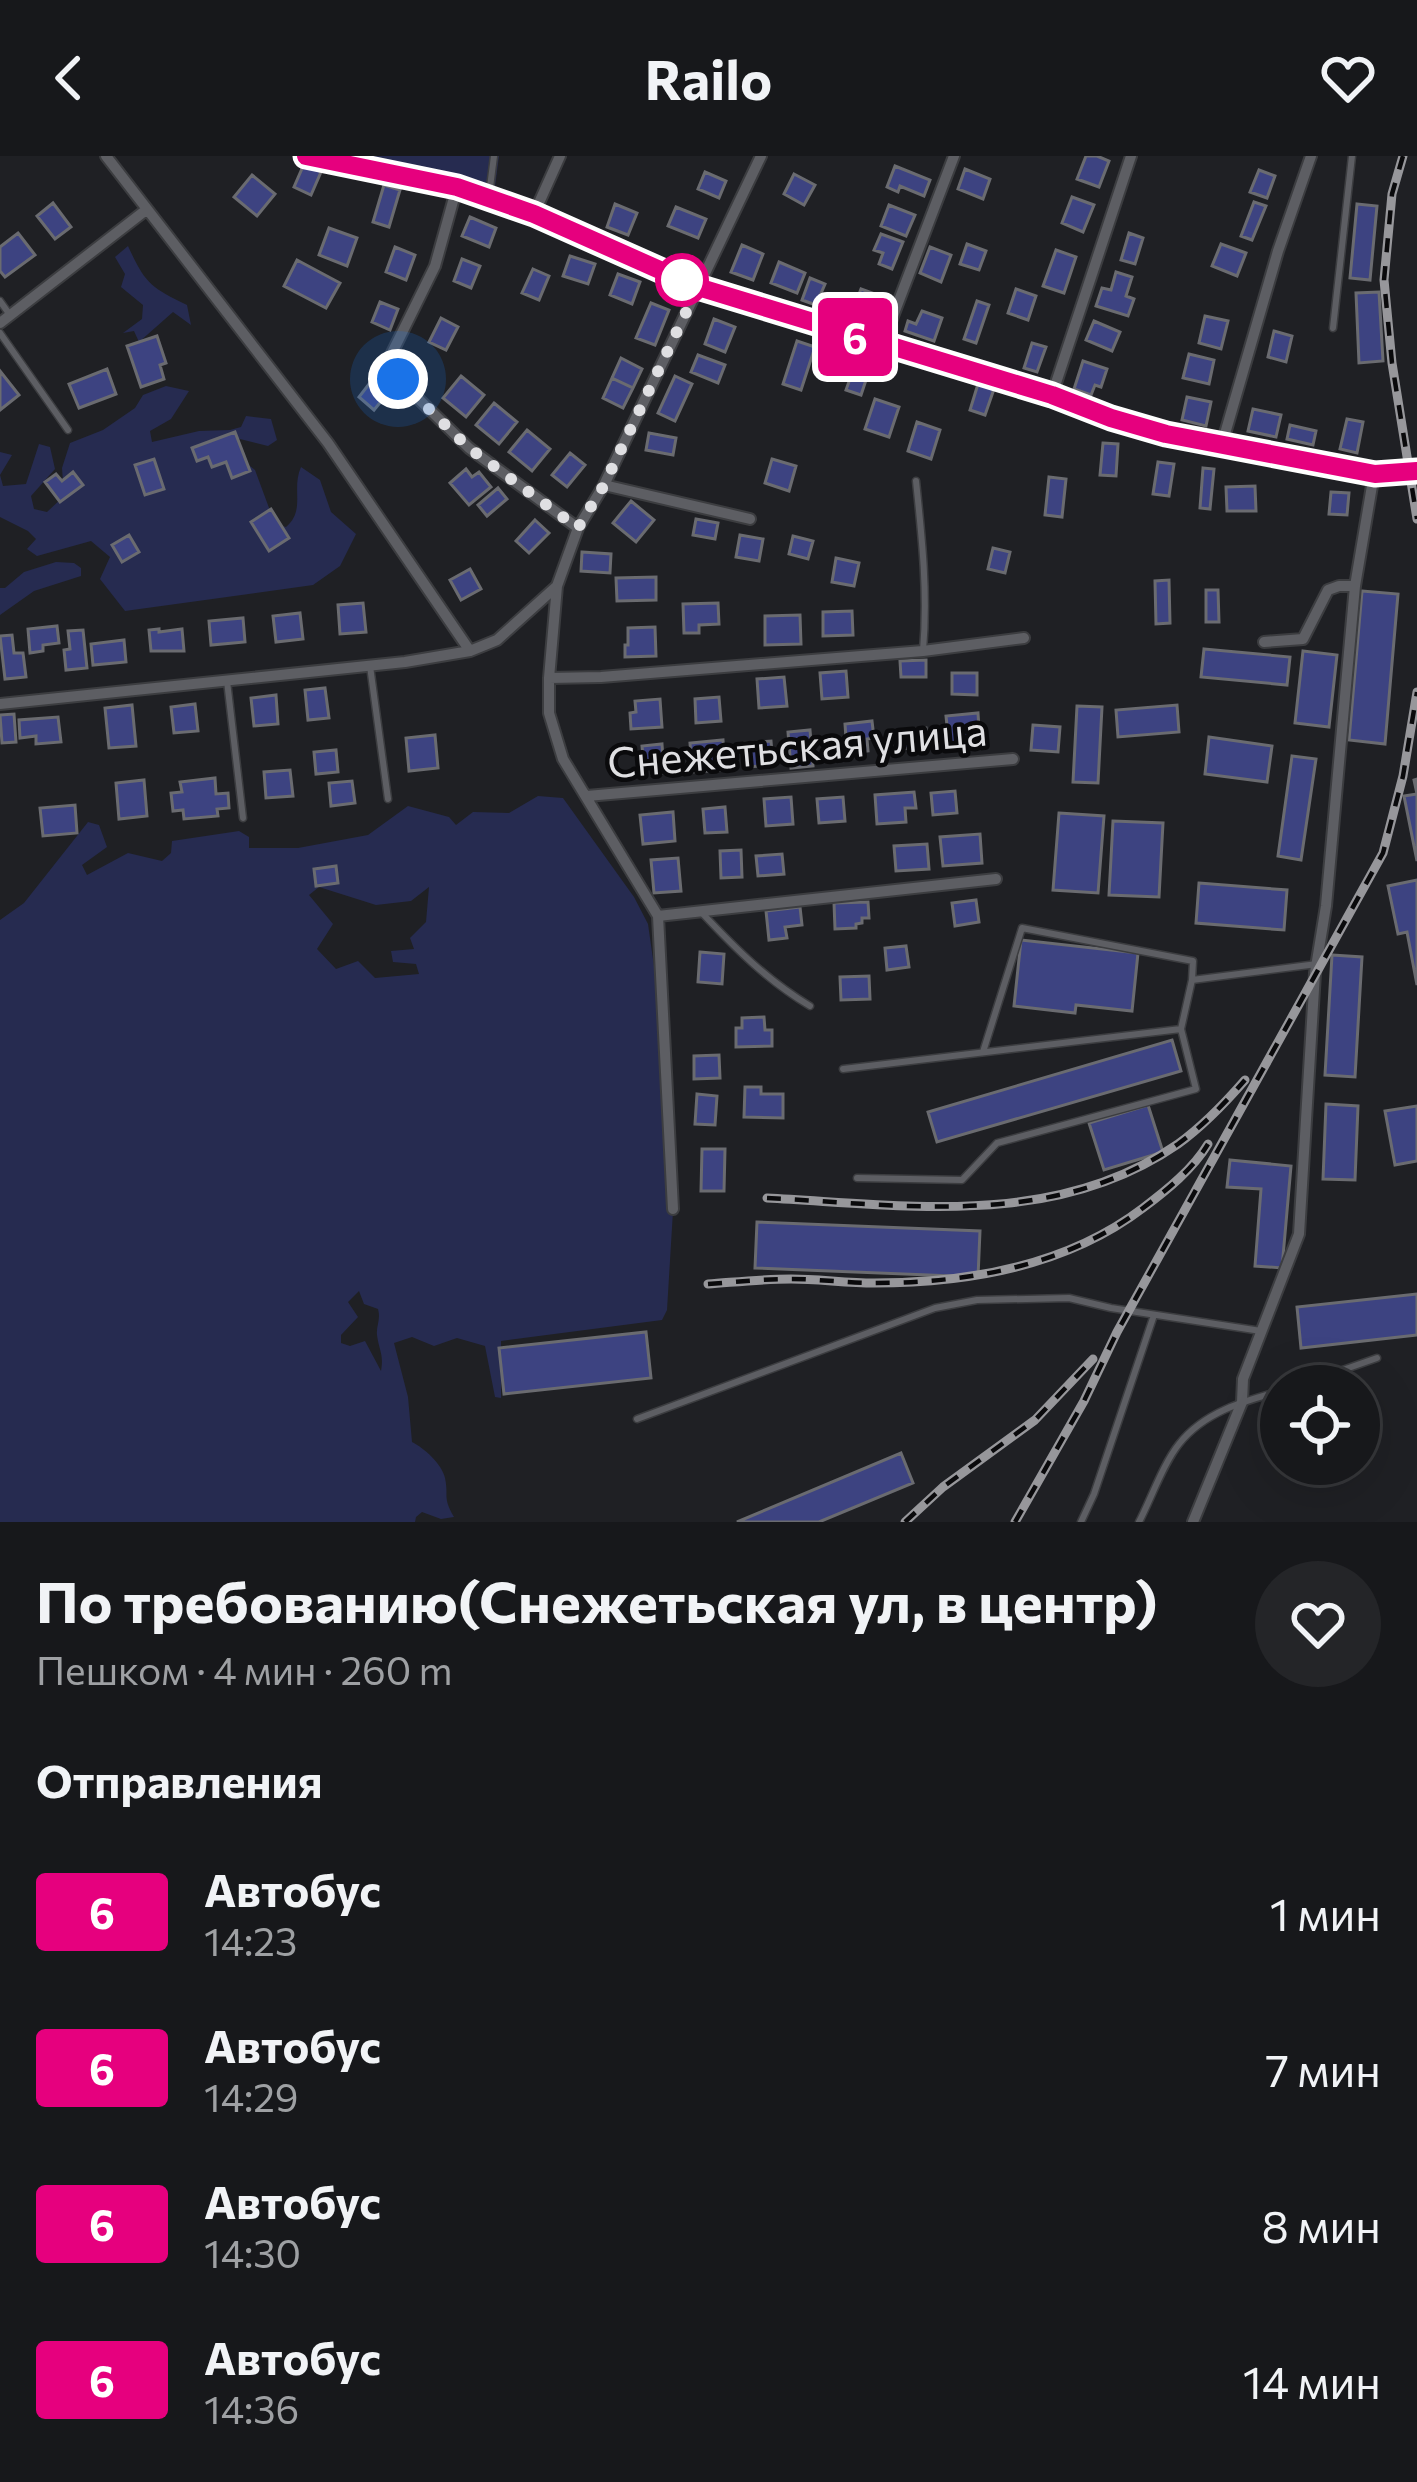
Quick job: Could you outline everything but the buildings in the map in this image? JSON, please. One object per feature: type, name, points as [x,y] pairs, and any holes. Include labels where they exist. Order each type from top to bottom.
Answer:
[{"type":"street","points":[[106,156],[328,443],[470,651]]},
{"type":"street","points":[[306,156],[457,187],[534,214],[698,287],[1166,434],[1375,474],[1417,471]]},
{"type":"street","points":[[534,214],[560,156]]},
{"type":"street","name":"Снежетьская улица","points":[[673,1210],[658,916],[563,759],[549,712],[548,679],[557,586],[578,528],[604,485],[761,156]]},
{"type":"street","points":[[882,345],[955,156]]},
{"type":"street","points":[[1052,395],[1131,156]]},
{"type":"street","points":[[1222,444],[1311,156]]},
{"type":"street","points":[[457,187],[435,266],[389,358],[398,379],[469,448],[578,528]]},
{"type":"street","points":[[5,319],[146,210]]},
{"type":"street","points":[[1193,1522],[1242,1402],[1244,1379],[1299,1234],[1317,964],[1354,586],[1375,474]]},
{"type":"street","points":[[604,485],[750,519]]},
{"type":"street","points":[[0,704],[370,666],[470,651],[497,640],[557,586]]},
{"type":"street","points":[[1264,642],[1304,639],[1328,590],[1354,586]]},
{"type":"street","points":[[548,679],[923,651],[1024,638]]},
{"type":"street","name":"Снежетьская улица","points":[[587,796],[1013,759]]},
{"type":"street","points":[[658,916],[996,879]]},
{"type":"lane","points":[[488,199],[494,156]]},
{"type":"lane","points":[[1334,328],[1352,156]]},
{"type":"lane","points":[[0,301],[5,319]]},
{"type":"lane","points":[[0,333],[68,430]]},
{"type":"lane","points":[[916,481],[925,564],[923,651]]},
{"type":"lane","points":[[370,666],[388,799]]},
{"type":"lane","points":[[226,681],[243,818]]},
{"type":"lane","points":[[701,911],[780,988],[810,1006]]},
{"type":"lane","points":[[857,1178],[962,1180],[997,1143],[1196,1089],[1180,1029],[1192,961],[1022,928],[982,1052]]},
{"type":"lane","points":[[1192,980],[1317,964]]},
{"type":"lane","points":[[843,1069],[1180,1029]]},
{"type":"lane","points":[[637,1419],[934,1308],[976,1300],[1069,1298],[1261,1330]]},
{"type":"lane","points":[[1082,1522],[1154,1315]]},
{"type":"lane","points":[[1357,1365],[1377,1358]]},
{"type":"lane","points":[[1139,1522],[1179,1444],[1209,1417],[1260,1397]]},
{"type":"shaded area","points":[[360,156],[499,156],[495,187]]},
{"type":"shaded area","points":[[128,246],[150,283],[187,305],[191,325],[173,312],[139,342],[134,331],[123,333],[142,319],[143,305],[121,287],[125,274],[115,257]]},
{"type":"shaded area","points":[[166,386],[189,391],[171,419],[150,431],[152,442],[241,427],[246,416],[271,419],[277,440],[268,446],[232,437],[235,454],[255,470],[275,524],[286,527],[295,514],[301,467],[320,480],[331,512],[356,534],[340,566],[313,585],[125,611],[100,579],[110,557],[91,541],[37,556],[27,549],[36,539],[0,517],[0,475],[3,486],[26,484],[39,444],[50,447],[55,469],[31,496],[34,509],[47,512],[64,496],[62,468],[70,443],[103,430],[135,408],[143,395]]},
{"type":"shaded area","points":[[0,452],[12,455],[0,475]]},
{"type":"shaded area","points":[[56,562],[74,563],[81,568],[81,576],[34,591],[0,615],[0,588],[24,572]]},
{"type":"shaded area","points":[[538,796],[563,798],[648,924],[672,1092],[675,1178],[667,1310],[662,1320],[501,1341],[501,1398],[495,1397],[485,1346],[457,1338],[434,1346],[412,1337],[394,1343],[408,1397],[412,1442],[440,1467],[454,1517],[441,1519],[422,1512],[415,1522],[0,1522],[0,920],[24,903],[88,822],[99,825],[107,847],[82,865],[87,875],[128,853],[162,861],[171,853],[172,841],[239,831],[249,837],[249,848],[298,848],[368,835],[408,806],[449,817],[456,825],[473,812],[509,813]],"holes":[[[319,887],[376,905],[411,901],[429,887],[426,922],[410,938],[414,949],[391,951],[393,962],[416,964],[419,974],[375,978],[358,961],[336,969],[317,949],[333,924],[309,895]],[[359,1291],[364,1304],[378,1309],[381,1371],[365,1341],[350,1346],[341,1343],[341,1335],[358,1317],[348,1302]]]},
{"type":"railway","points":[[1403,156],[1392,194],[1384,280],[1417,519]]},
{"type":"railway","points":[[1015,1522],[1383,853],[1403,776],[1417,692]]},
{"type":"railway","points":[[767,1198],[979,1206],[1082,1189],[1131,1171],[1178,1144],[1245,1080]]},
{"type":"railway","points":[[708,1284],[791,1279],[909,1282],[1015,1267],[1113,1228],[1170,1186],[1208,1144]]},
{"type":"railway","points":[[905,1522],[943,1487],[1035,1420],[1093,1359]]},
{"type":"bus line","name":"6","points":[[306,156],[457,187],[534,214],[698,287],[1166,434],[1375,474],[1417,471]]},
{"type":"route","points":[[398,379],[469,448],[578,528],[604,485],[698,287],[682,280]]}]
